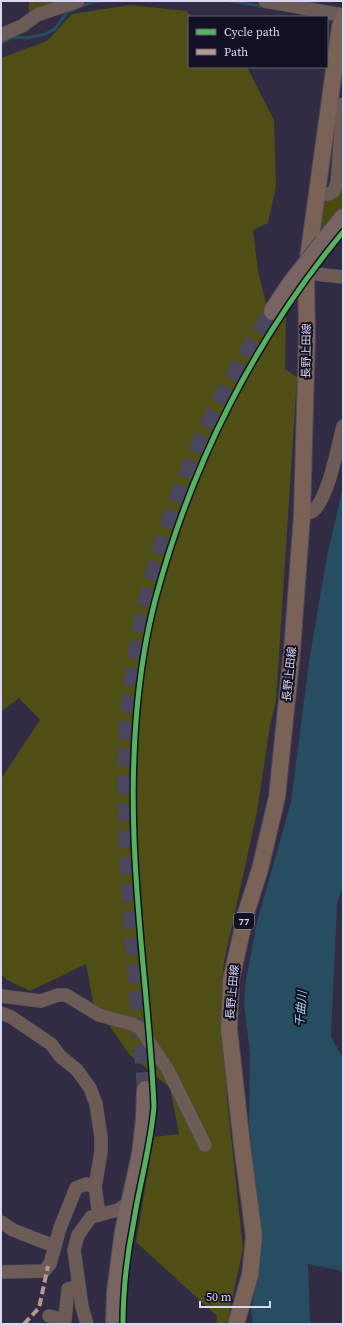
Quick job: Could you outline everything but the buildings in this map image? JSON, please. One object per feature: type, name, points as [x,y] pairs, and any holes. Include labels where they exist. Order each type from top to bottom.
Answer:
[{"type":"highway","points":[[273,311],[291,284],[343,218]]},
{"type":"highway","points":[[115,1324],[116,1292],[124,1231],[141,1154],[145,1119],[146,1090]]},
{"type":"main road","name":"長野上田線","points":[[236,1324],[250,1275],[254,1236],[229,1029],[231,980],[244,920],[260,869],[277,797],[292,651],[302,515],[307,335],[306,273],[316,194],[342,22]]},
{"type":"street","points":[[1,35],[22,26],[37,15],[78,1]]},
{"type":"street","points":[[270,1],[321,16]]},
{"type":"street","points":[[328,18],[342,22]]},
{"type":"street","points":[[316,194],[329,194],[334,191],[337,183],[343,104]]},
{"type":"street","points":[[306,273],[343,277]]},
{"type":"street","points":[[302,515],[313,511],[320,503],[327,484],[343,426]]},
{"type":"street","points":[[1,996],[41,1001],[58,995],[66,995],[99,1015],[132,1024],[140,1028],[168,1070],[205,1145]]},
{"type":"street","points":[[1,1013],[10,1017],[51,1044],[60,1056],[77,1070],[90,1088],[96,1104],[102,1152],[95,1187],[99,1215]]},
{"type":"street","points":[[1,1272],[44,1270],[50,1264],[54,1246],[76,1188],[86,1184],[95,1187]]},
{"type":"street","points":[[87,1324],[82,1307],[74,1250],[78,1235],[91,1217],[118,1210],[130,1202]]},
{"type":"street","points":[[99,1215],[113,1217],[124,1231]]},
{"type":"street","points":[[1,1222],[13,1230],[54,1246]]},
{"type":"street","points":[[49,1316],[65,1320],[68,1289],[79,1286]]},
{"type":"shaded area","points":[[29,1],[58,1],[29,11]]},
{"type":"shaded area","points":[[130,5],[186,11],[192,16],[188,16],[188,68],[248,68],[274,120],[276,186],[268,223],[253,230],[258,271],[267,307],[286,317],[285,369],[297,377],[276,701],[270,725],[257,812],[224,962],[222,986],[227,1099],[243,1248],[227,1324],[216,1324],[217,1316],[136,1242],[154,1137],[179,1134],[170,1088],[129,1054],[93,1002],[86,964],[30,991],[7,980],[1,974],[1,779],[40,720],[19,698],[1,712],[1,58],[47,41],[72,14]]},
{"type":"shaded area","points":[[343,123],[343,207],[317,240],[321,202],[332,196]]},
{"type":"water","name":"千曲川","points":[[343,487],[343,885],[337,904],[331,1037],[343,1058],[343,1273],[338,1270],[308,1264],[310,1320],[312,1324],[253,1324],[251,1311],[261,1256],[249,1120],[250,1053],[244,1003],[246,979],[257,922],[291,802],[309,662],[327,556]]},
{"type":"waterway","points":[[1,43],[13,37],[27,38],[45,34],[55,29],[67,12],[92,2],[103,1]]},
{"type":"waterway","points":[[230,1],[266,7]]},
{"type":"waterway","points":[[328,19],[337,21]]},
{"type":"tunnel","points":[[146,1090],[129,872],[127,816],[128,733],[135,668],[141,632],[158,559],[182,489],[196,454],[218,407],[240,365],[273,311]]},
{"type":"marked path","points":[[24,1324],[39,1308],[48,1266]]},
{"type":"cycle path","points":[[123,1324],[127,1259],[153,1121],[154,1106],[150,1039],[138,904],[133,808],[136,716],[139,686],[149,626],[171,547],[188,498],[230,404],[282,315],[311,273],[343,232]]}]
